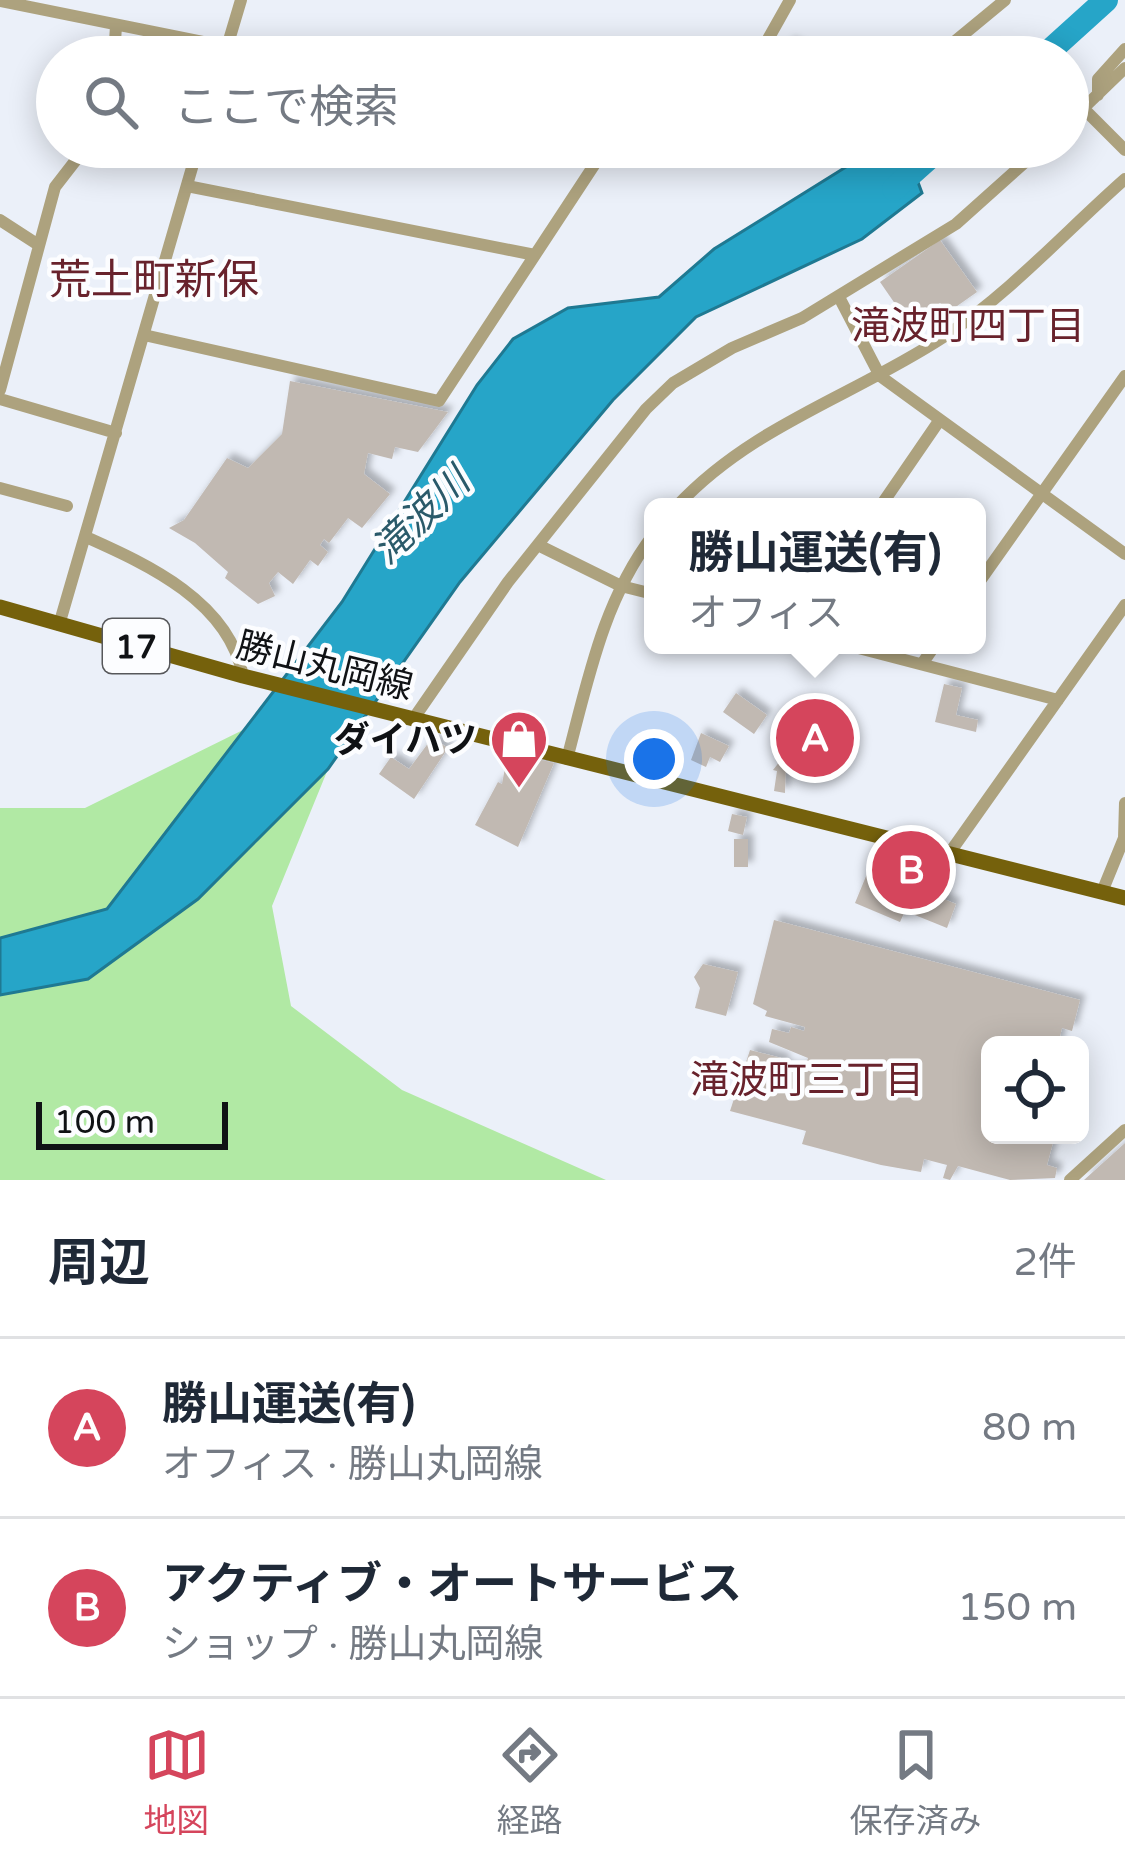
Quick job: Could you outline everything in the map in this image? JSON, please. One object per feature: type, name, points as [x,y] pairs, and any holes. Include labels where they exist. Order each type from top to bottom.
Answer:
[{"type":"main road","name":"勝山丸岡線","points":[[0,607],[243,676],[1125,898]]},
{"type":"street","points":[[231,36],[242,0]]},
{"type":"street","points":[[770,36],[790,0]]},
{"type":"street","points":[[961,36],[1005,0]]},
{"type":"street","points":[[6,1],[158,36]]},
{"type":"street","points":[[115,36],[116,26]]},
{"type":"street","points":[[1098,95],[1098,80],[1125,49]]},
{"type":"street","points":[[1089,104],[1125,68]]},
{"type":"street","points":[[1089,114],[1125,150]]},
{"type":"street","points":[[0,390],[37,244],[55,187],[70,168]]},
{"type":"street","points":[[59,625],[193,168]]},
{"type":"street","points":[[144,335],[440,401],[592,168]]},
{"type":"street","points":[[411,717],[496,599],[646,410],[688,371],[839,297],[956,224],[1019,168]]},
{"type":"street","points":[[685,498],[721,463],[759,436],[880,376],[950,333],[1125,179]]},
{"type":"street","points":[[187,186],[535,255]]},
{"type":"street","points":[[0,220],[37,244]]},
{"type":"street","points":[[839,297],[880,376],[1125,554]]},
{"type":"street","points":[[986,571],[1125,376]]},
{"type":"street","points":[[0,399],[116,433]]},
{"type":"street","points":[[886,498],[939,421]]},
{"type":"street","points":[[0,488],[67,506]]},
{"type":"street","points":[[86,537],[188,592],[232,639],[243,676]]},
{"type":"street","points":[[540,546],[621,586],[644,592]]},
{"type":"street","points":[[567,759],[598,637],[644,549]]},
{"type":"street","points":[[951,851],[1125,605]]},
{"type":"street","points":[[883,654],[1058,700]]},
{"type":"street","points":[[922,664],[929,654]]},
{"type":"street","points":[[1102,892],[1124,838],[1125,802]]},
{"type":"street","points":[[1070,1180],[1125,1130]]},
{"type":"green space","points":[[249,727],[107,909],[0,938],[0,808],[85,808]]},
{"type":"green space","points":[[328,769],[272,906],[291,1006],[402,1090],[606,1180],[0,1180],[0,995],[88,979],[198,899]]},
{"type":"water","points":[[844,168],[913,168],[922,193],[862,239],[696,317],[613,400],[460,582],[328,769],[198,899],[88,979],[0,995],[0,938],[107,909],[342,602],[477,385],[513,339],[568,308],[659,297],[714,249]]},
{"type":"building","points":[[940,240],[977,292],[950,311],[940,303],[909,324],[880,282]]},
{"type":"building","points":[[290,381],[448,412],[418,452],[395,447],[392,459],[368,453],[364,474],[390,494],[362,528],[348,518],[329,543],[324,539],[320,545],[328,552],[318,566],[310,560],[293,584],[278,572],[269,583],[275,596],[258,604],[225,578],[228,572],[195,543],[169,528],[184,520],[227,458],[248,468],[282,434]]},
{"type":"building","points":[[944,684],[962,688],[956,715],[978,720],[976,732],[935,722]]},
{"type":"building","points":[[736,693],[767,715],[754,734],[723,712]]},
{"type":"building","points":[[812,720],[833,731],[818,760],[797,749]]},
{"type":"building","points":[[701,733],[729,746],[720,762],[710,757],[706,767],[691,760]]},
{"type":"building","points":[[432,738],[448,748],[414,799],[379,774],[391,757],[409,769]]},
{"type":"building","points":[[508,752],[554,763],[518,847],[475,825],[498,782],[502,784]]},
{"type":"building","points":[[784,756],[792,757],[786,762],[785,793],[774,791],[777,771],[773,770]]},
{"type":"building","points":[[732,814],[747,817],[743,835],[728,831]]},
{"type":"building","points":[[734,839],[748,839],[748,867],[734,867]]},
{"type":"building","points":[[878,851],[887,853],[883,868],[874,866]]},
{"type":"building","points":[[892,860],[942,872],[937,890],[890,871]]},
{"type":"building","points":[[869,869],[956,904],[947,928],[905,911],[900,922],[855,903]]},
{"type":"building","points":[[774,920],[1080,1000],[1072,1031],[1062,1028],[1060,1036],[981,1036],[981,1144],[1053,1144],[1047,1165],[1057,1168],[1055,1178],[1010,1180],[958,1166],[950,1180],[943,1178],[947,1165],[924,1159],[921,1172],[881,1165],[802,1144],[806,1131],[730,1111],[750,1050],[785,1059],[783,1065],[794,1068],[805,1067],[808,1058],[769,1042],[772,1029],[789,1033],[791,1027],[804,1031],[805,1027],[765,1016],[767,1011],[753,1004]]},
{"type":"building","points":[[703,964],[738,972],[726,1016],[695,1008],[700,988],[694,977]]},
{"type":"building","points":[[1125,1143],[1125,1180],[1084,1180]]},
{"type":"waterway","name":"滝波川","points":[[1066,36],[1106,0]]},
{"type":"waterway","name":"滝波川","points":[[894,189],[918,168]]},
{"type":"place","name":"勝山運送(有)","points":[[815,738]]},
{"type":"place","name":"ダイハツ","points":[[519,790]]},
{"type":"place","name":"アクティブ・オートサービス","points":[[911,870]]},
{"type":"district","name":"荒土町新保","points":[[154,279]]},
{"type":"district","name":"滝波町四丁目","points":[[968,325]]},
{"type":"district","name":"滝波町三丁目","points":[[807,1079]]}]
